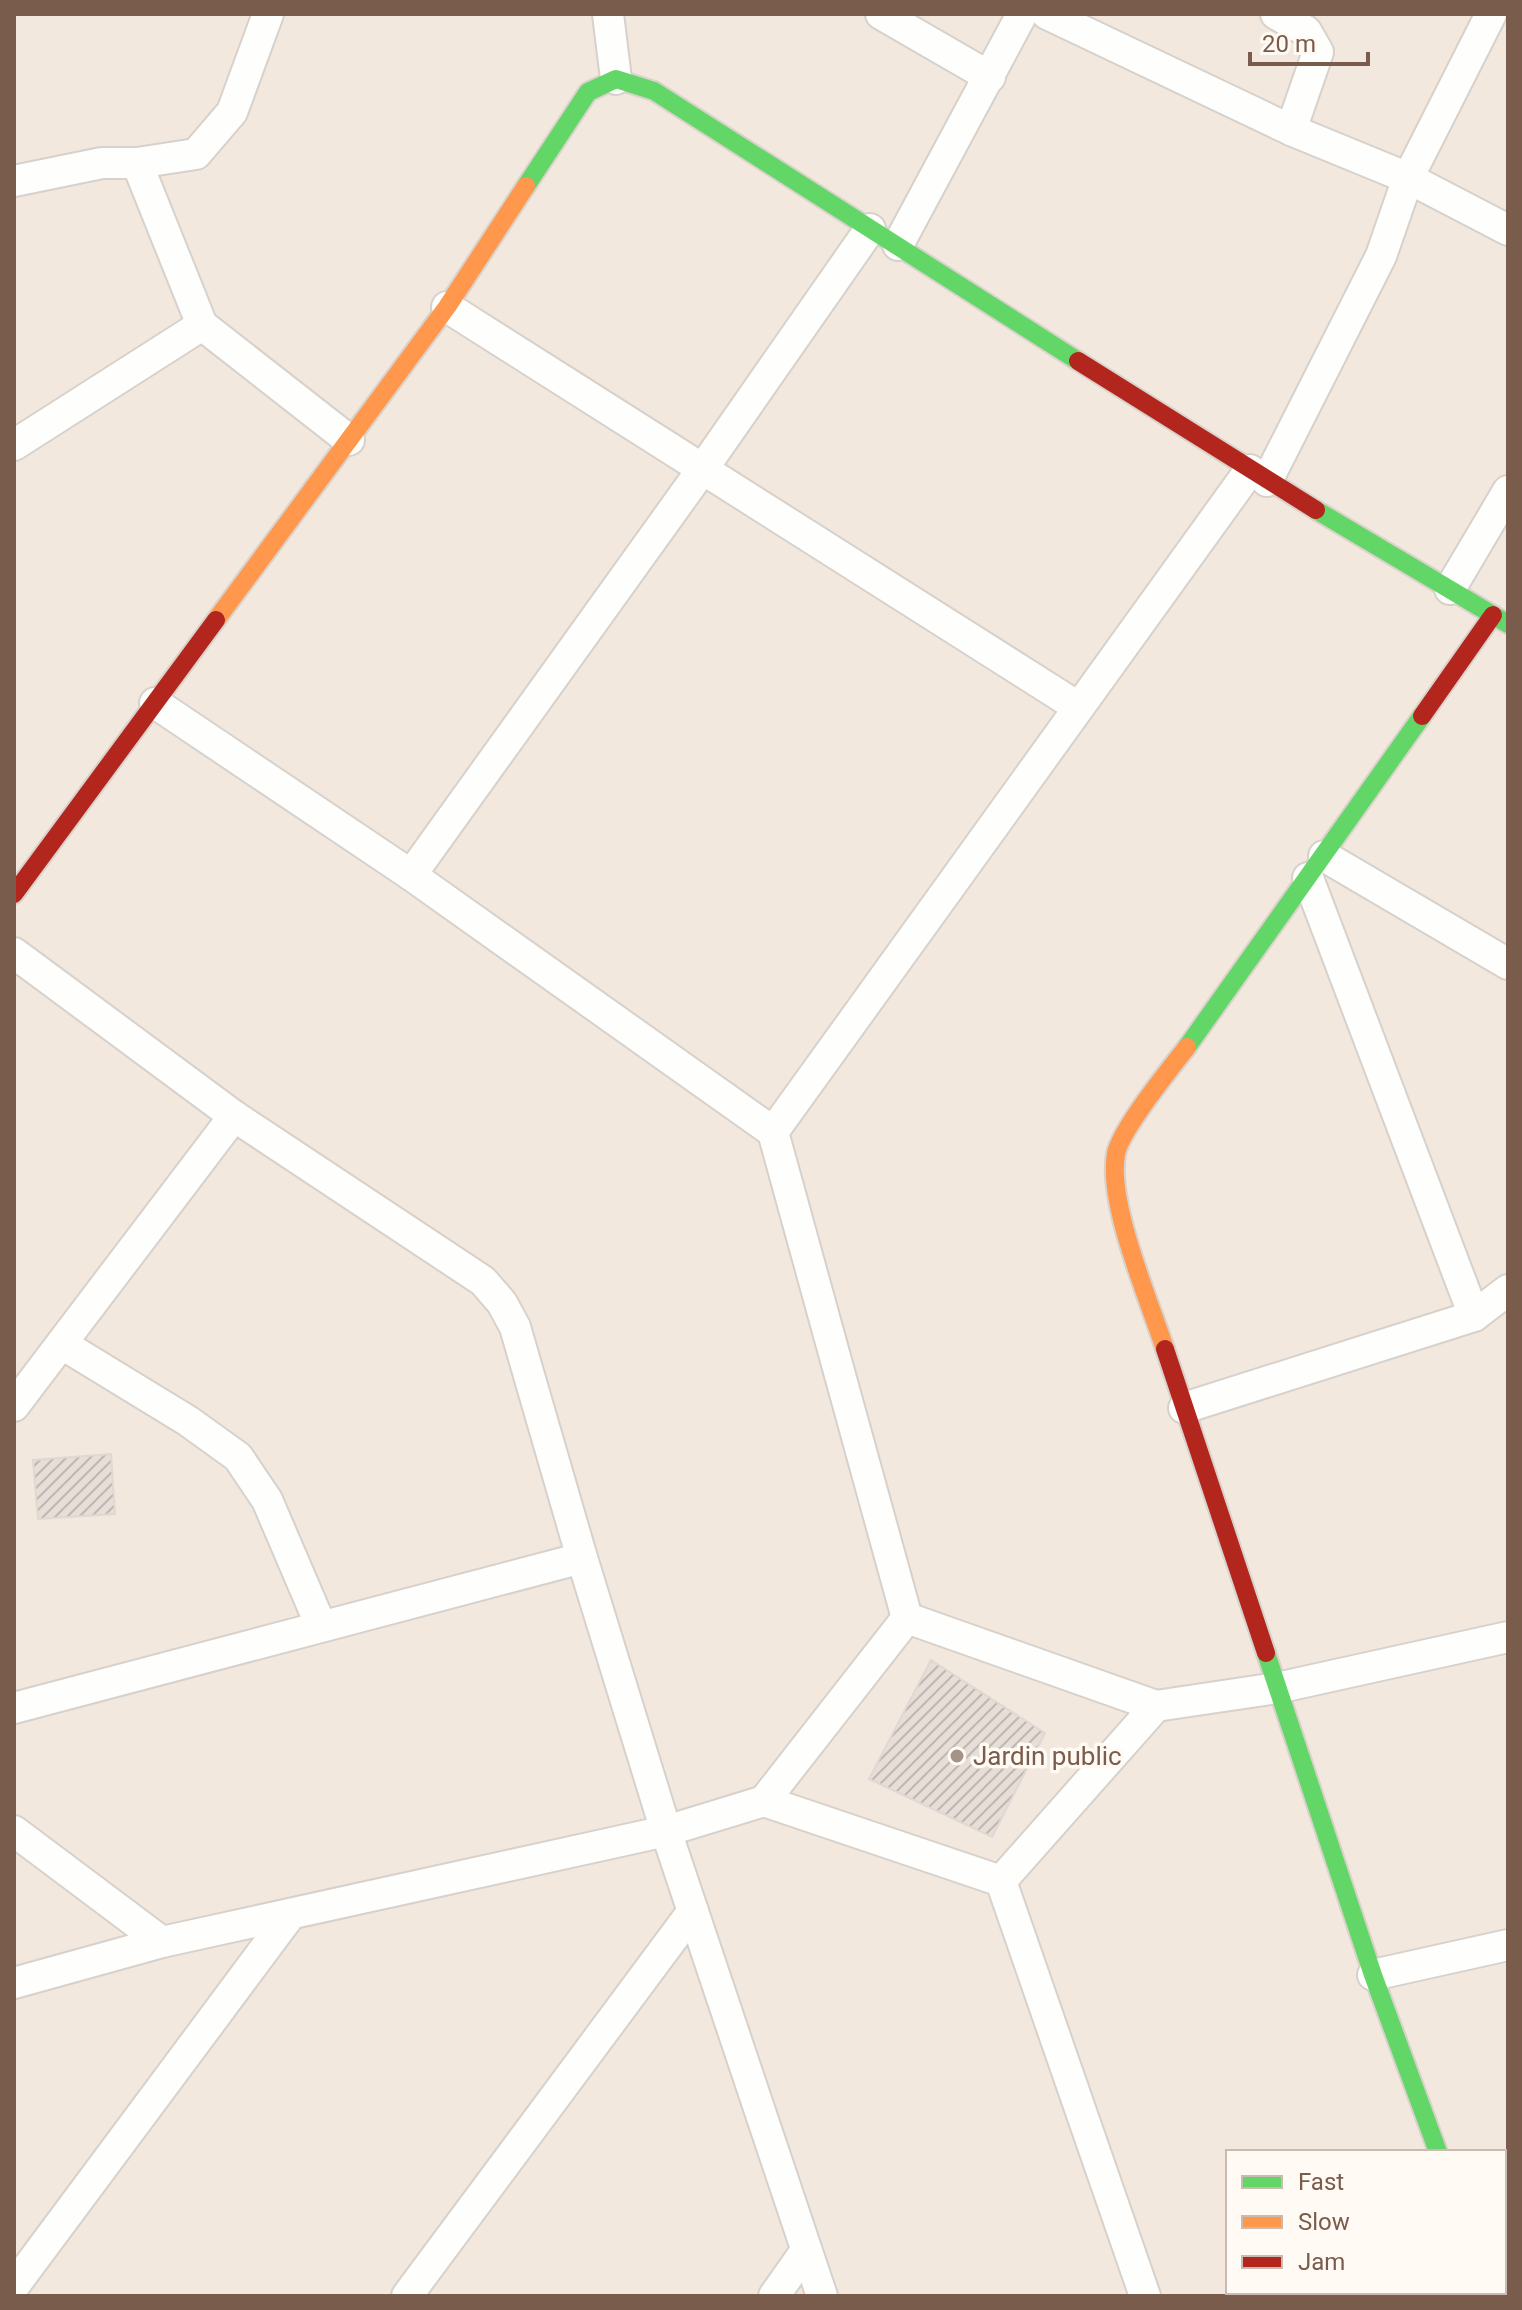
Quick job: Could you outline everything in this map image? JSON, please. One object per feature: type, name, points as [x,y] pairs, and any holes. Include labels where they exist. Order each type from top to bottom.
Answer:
[{"type":"street","points":[[14,181],[102,163],[137,163],[196,154],[232,112],[268,14]]},
{"type":"street","points":[[608,14],[616,79]]},
{"type":"street","points":[[881,14],[990,77]]},
{"type":"street","points":[[898,245],[1022,14]]},
{"type":"street","points":[[1047,14],[1291,130],[1408,178],[1508,230]]},
{"type":"street","points":[[1276,14],[1306,31],[1318,52],[1291,130]]},
{"type":"street","points":[[773,1132],[1078,707],[1259,476],[1381,256],[1408,178],[1491,14]]},
{"type":"street","points":[[14,894],[447,307],[588,92],[616,79],[654,91],[1259,476],[1500,619],[1131,1124],[1116,1153],[1118,1207],[1373,1975],[1437,2150]]},
{"type":"street","points":[[137,163],[202,325],[349,440]]},
{"type":"street","points":[[411,875],[704,467],[870,229]]},
{"type":"street","points":[[447,307],[704,467],[1078,707]]},
{"type":"street","points":[[14,445],[202,325]]},
{"type":"street","points":[[1450,589],[1508,491]]},
{"type":"street","points":[[155,703],[411,875],[773,1132],[907,1618]]},
{"type":"street","points":[[1316,867],[1508,964]]},
{"type":"street","points":[[1316,867],[1474,1316]]},
{"type":"street","points":[[14,953],[234,1116],[483,1281],[502,1303],[515,1327],[666,1831],[822,2296]]},
{"type":"street","points":[[14,1406],[234,1116]]},
{"type":"street","points":[[1184,1408],[1474,1316],[1508,1290]]},
{"type":"street","points":[[62,1344],[188,1421],[238,1457],[267,1500],[321,1626]]},
{"type":"street","points":[[14,1708],[582,1558]]},
{"type":"street","points":[[907,1618],[1156,1706],[1277,1688],[1508,1637]]},
{"type":"street","points":[[14,1983],[162,1942],[666,1831],[764,1801],[907,1618]]},
{"type":"street","points":[[1001,1881],[1156,1706]]},
{"type":"street","points":[[764,1801],[1001,1881]]},
{"type":"street","points":[[14,1831],[162,1942]]},
{"type":"street","points":[[1001,1881],[1145,2296]]},
{"type":"street","points":[[407,2296],[693,1911]]},
{"type":"street","points":[[14,2286],[290,1915]]},
{"type":"street","points":[[1373,1975],[1508,1945]]},
{"type":"street","points":[[774,2296],[805,2252]]},
{"type":"shaded area","points":[[14,14],[1508,14],[1508,2296],[14,2296]]},
{"type":"building","points":[[111,1454],[115,1514],[38,1519],[33,1460]]},
{"type":"building","name":"Jardin public","points":[[931,1660],[1045,1733],[992,1837],[869,1779]]},
{"type":"traffic: fast","points":[[526,186],[588,92],[616,79],[654,91],[1078,361]]},
{"type":"traffic: fast","points":[[1316,510],[1508,624]]},
{"type":"traffic: fast","points":[[1187,1047],[1422,716]]},
{"type":"traffic: fast","points":[[1266,1653],[1373,1975],[1437,2150]]},
{"type":"traffic: slow","points":[[216,620],[447,307],[526,186]]},
{"type":"traffic: slow","points":[[1165,1349],[1123,1224],[1115,1174],[1116,1154],[1126,1130],[1187,1047]]},
{"type":"traffic: jam","points":[[1078,361],[1316,510]]},
{"type":"traffic: jam","points":[[1422,716],[1493,615]]},
{"type":"traffic: jam","points":[[14,894],[216,620]]},
{"type":"traffic: jam","points":[[1165,1349],[1266,1653]]},
{"type":"place","name":"Jardin public","points":[[957,1756]]}]
